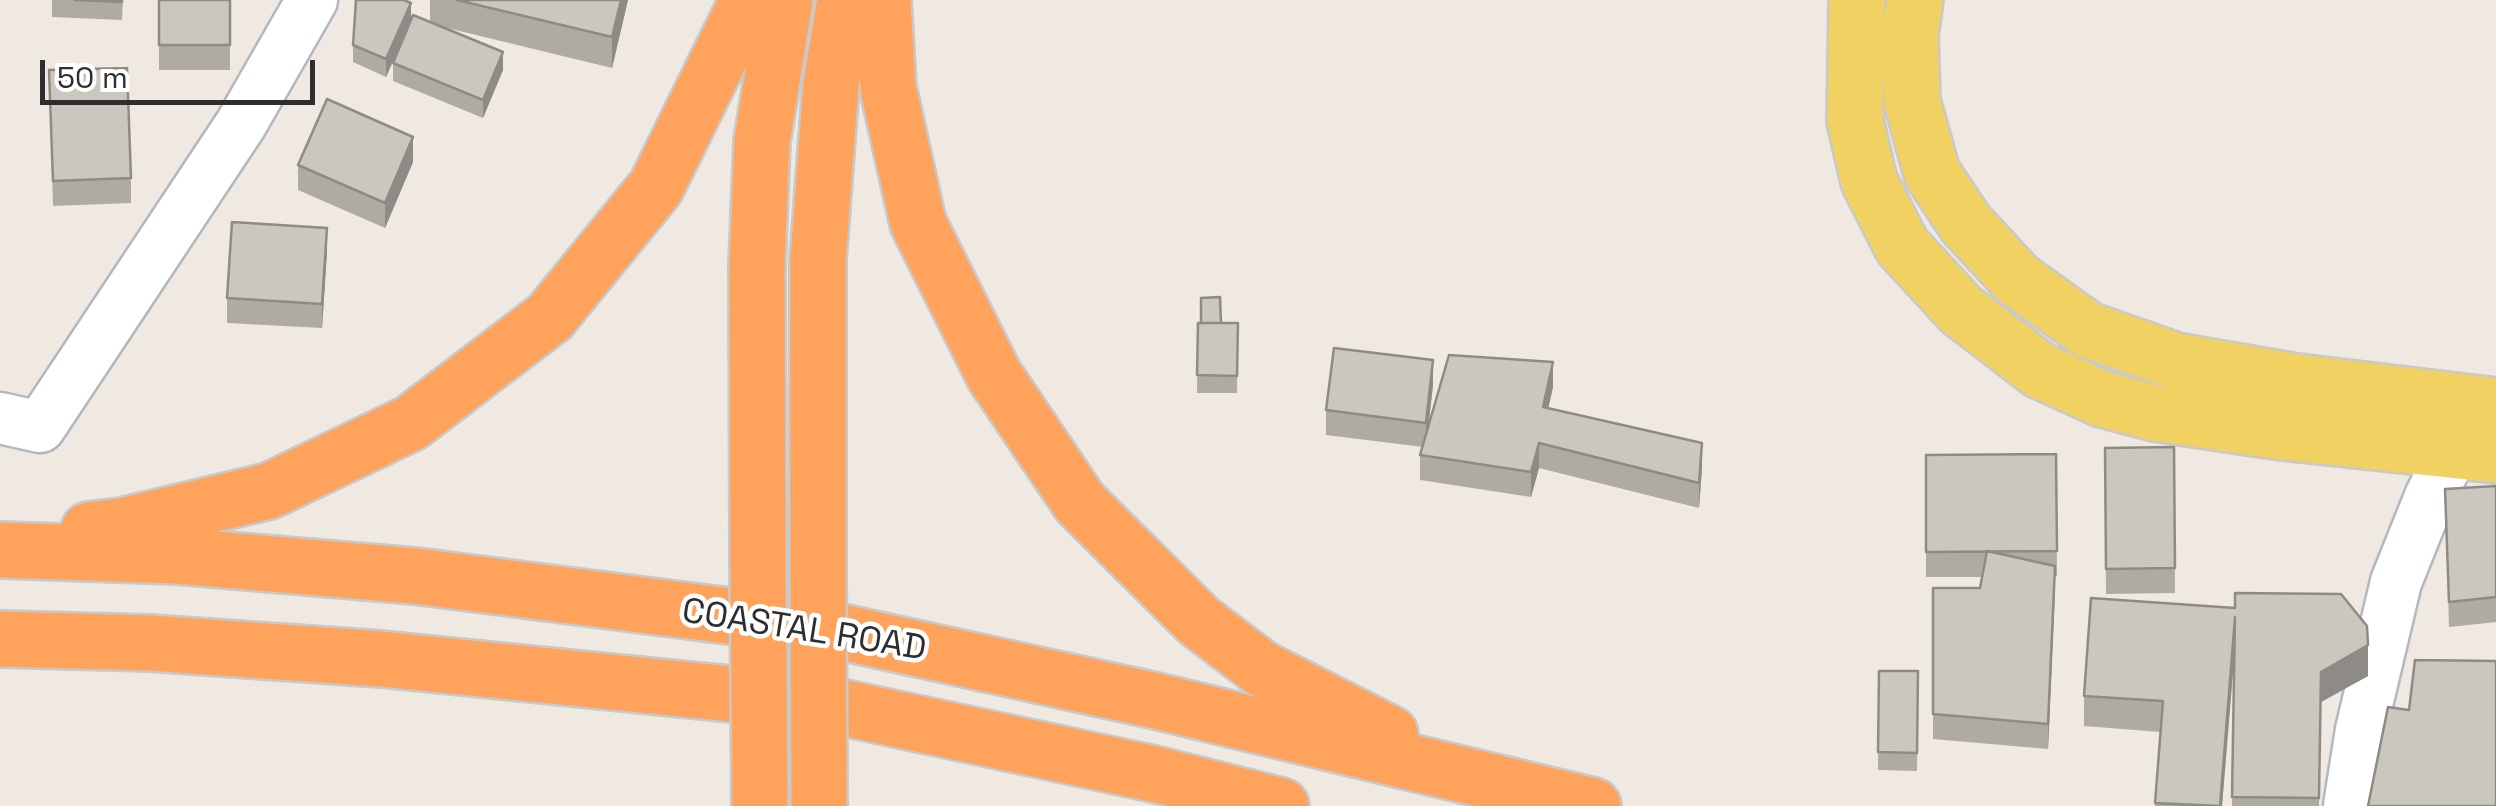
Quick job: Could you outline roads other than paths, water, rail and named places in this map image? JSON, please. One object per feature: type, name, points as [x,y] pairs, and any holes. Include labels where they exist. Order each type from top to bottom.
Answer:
[{"type":"highway","points":[[0,538],[122,526],[269,490],[411,422],[550,317],[656,187],[748,0]]},
{"type":"highway","points":[[760,806],[757,266],[762,141],[785,0]]},
{"type":"highway","points":[[819,806],[818,260],[830,84],[846,0]]},
{"type":"highway","points":[[883,0],[888,88],[918,223],[994,374],[1080,503],[1198,621],[1262,669],[1473,776]]},
{"type":"highway","name":"COASTAL ROAD","points":[[0,550],[177,556],[415,576],[823,628],[1593,806]]},
{"type":"highway","name":"COASTAL ROAD","points":[[0,639],[150,643],[382,659],[821,703],[1154,774],[1281,806]]},
{"type":"main road","points":[[1856,0],[1855,121],[1869,182],[1902,246],[1961,310],[2039,370],[2102,400],[2155,413],[2282,432],[2481,429]]},
{"type":"main road","points":[[1915,0],[1910,35],[1912,100],[1932,173],[1966,224],[2017,279],[2088,330],[2176,361],[2481,429]]},
{"type":"street","points":[[0,418],[40,428],[241,124],[312,0]]},
{"type":"street","points":[[2349,806],[2361,730],[2396,582],[2430,497],[2481,429]]}]
